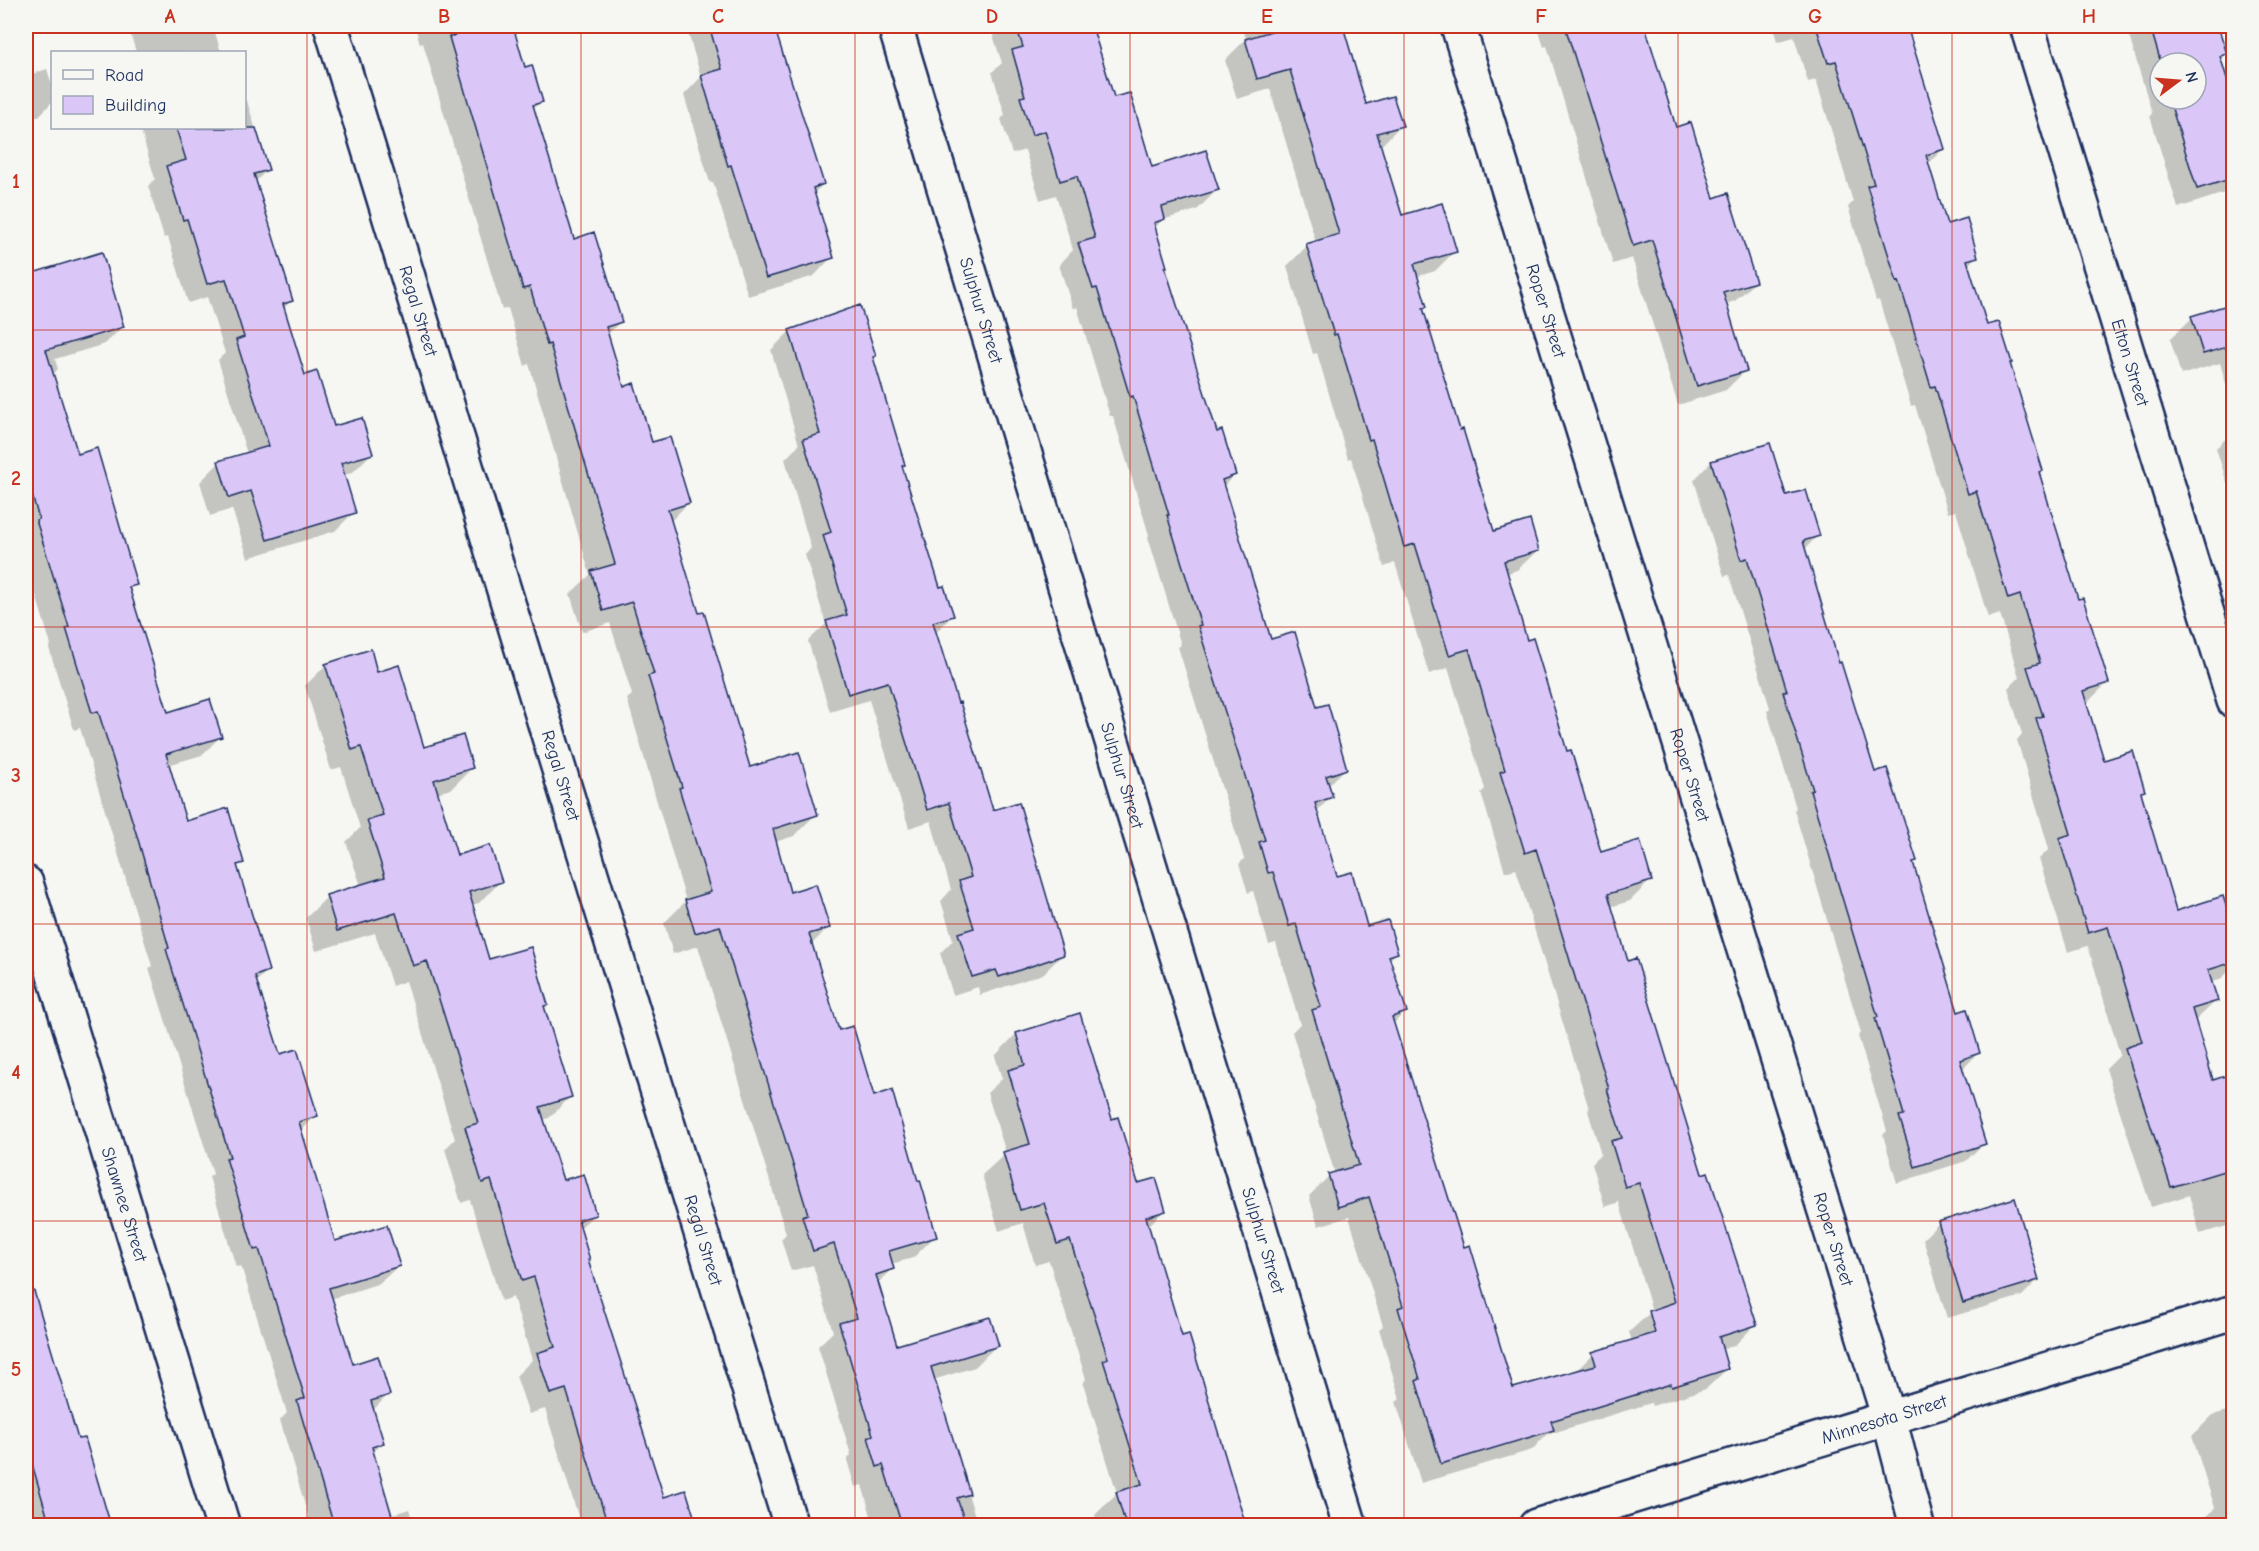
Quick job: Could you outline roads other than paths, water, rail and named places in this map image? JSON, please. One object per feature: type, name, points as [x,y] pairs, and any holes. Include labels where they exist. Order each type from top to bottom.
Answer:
[{"type":"street","name":"Regal Street","points":[[331,26],[792,1526]]},
{"type":"street","name":"Sulphur Street","points":[[895,26],[1350,1526]]},
{"type":"street","name":"Roper Street","points":[[1458,26],[1889,1418],[1917,1526]]},
{"type":"street","name":"Elton Street","points":[[2027,26],[2234,701]]},
{"type":"street","name":"Shawnee Street","points":[[26,883],[223,1526]]},
{"type":"street","name":"Minnesota Street","points":[[1536,1526],[2234,1312]]}]
